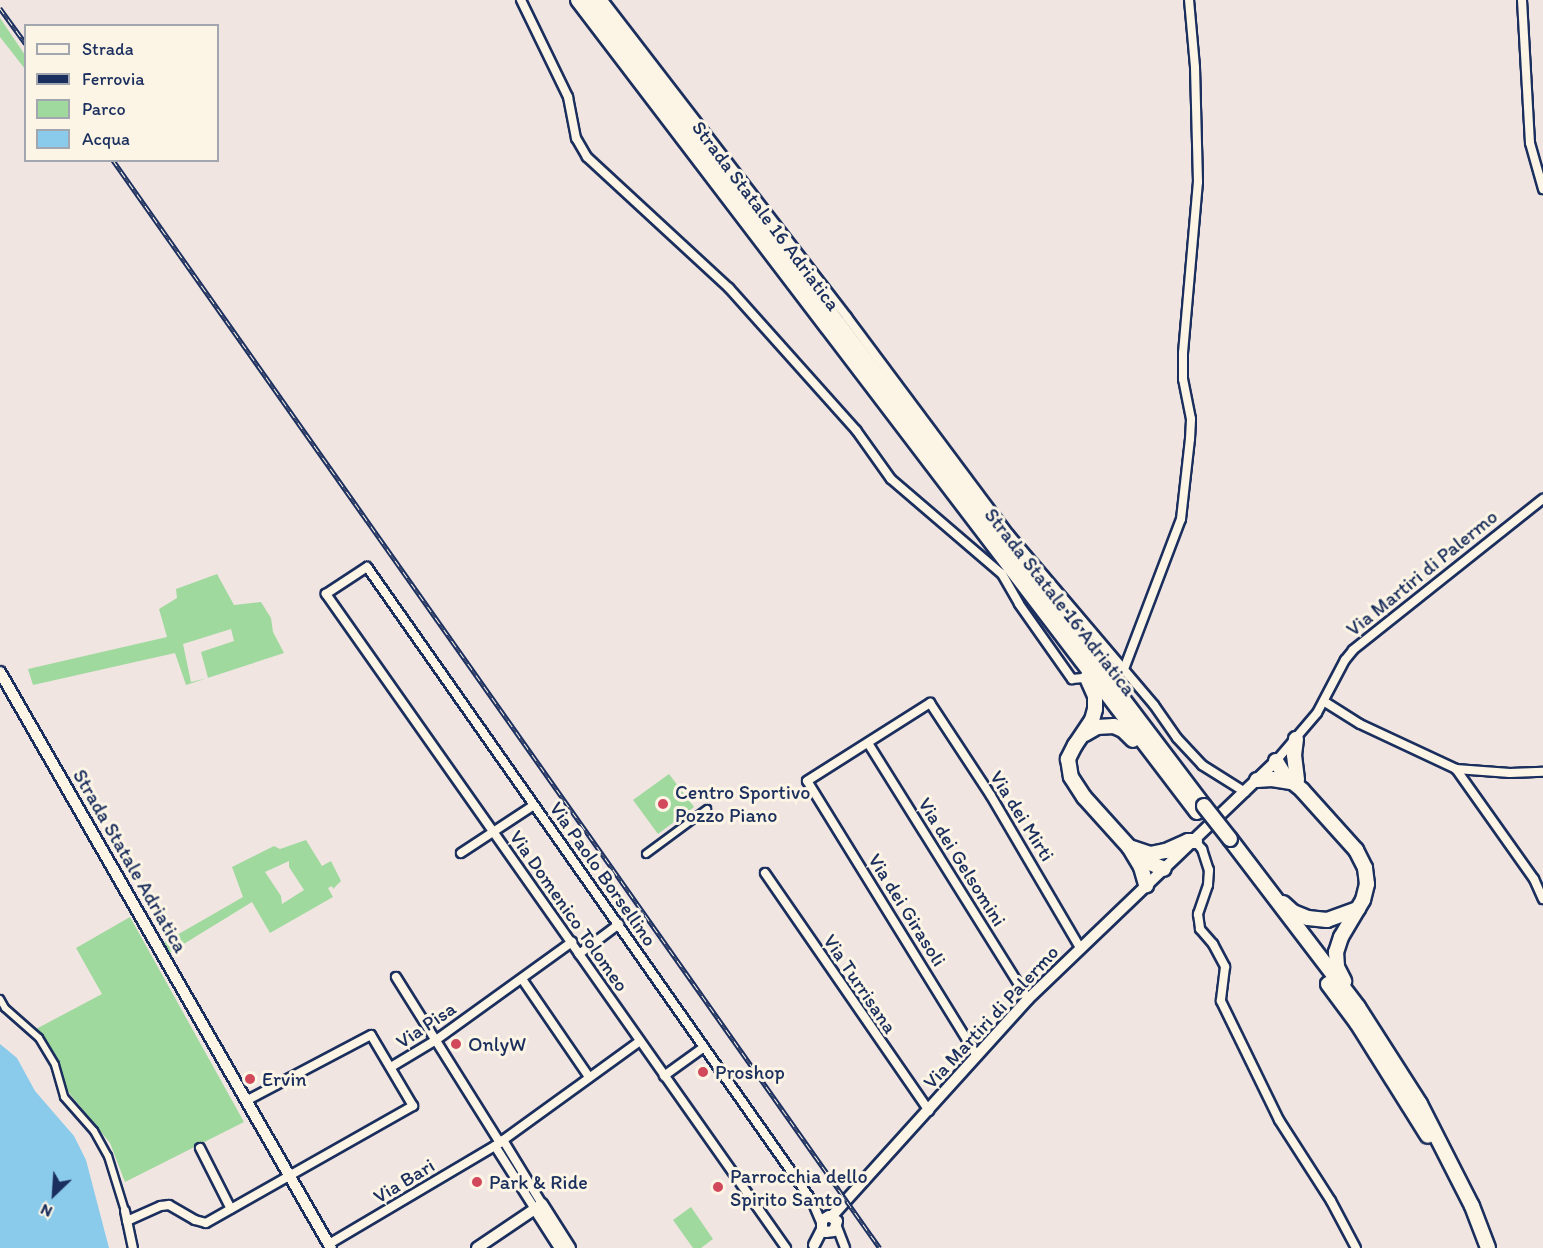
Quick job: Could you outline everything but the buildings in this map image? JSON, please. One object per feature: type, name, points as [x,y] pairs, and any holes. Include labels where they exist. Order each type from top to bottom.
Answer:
[{"type":"highway","name":"Strada Statale 16 Adriatica","points":[[578,0],[1071,650],[1185,797],[1201,809]]},
{"type":"highway","name":"Strada Statale 16 Adriatica","points":[[593,0],[1226,842],[1357,1023],[1435,1148],[1463,1206],[1479,1248]]},
{"type":"highway","points":[[1071,650],[1095,696],[1095,709],[1085,734],[1075,745],[1068,759],[1071,777],[1084,797],[1132,852],[1146,885]]},
{"type":"highway","points":[[1085,734],[1106,726],[1123,730],[1170,787],[1185,797]]},
{"type":"highway","points":[[1296,739],[1294,755],[1298,784]]},
{"type":"highway","points":[[1276,761],[1289,769],[1298,784],[1356,850],[1365,868],[1367,884],[1358,909],[1341,937],[1336,952],[1337,967],[1370,1025]]},
{"type":"highway","points":[[1257,780],[1272,779],[1298,784]]},
{"type":"highway","points":[[1132,852],[1150,854],[1188,841],[1195,841]]},
{"type":"highway","name":"Strada Statale 16 Adriatica","points":[[1226,842],[1262,883],[1370,1025],[1420,1104],[1442,1145],[1472,1206],[1488,1248]]},
{"type":"highway","points":[[1132,852],[1164,869]]},
{"type":"highway","points":[[1150,854],[1164,869]]},
{"type":"highway","points":[[1262,883],[1293,912],[1308,918],[1327,920],[1358,909]]},
{"type":"street","points":[[521,0],[568,97],[576,138],[587,157],[729,288],[856,430],[891,479],[1002,574],[1019,604],[1071,679],[1083,678]]},
{"type":"street","points":[[603,0],[848,317],[1009,534],[1125,671],[1177,738],[1202,765],[1245,792]]},
{"type":"street","points":[[1125,671],[1181,519],[1190,439],[1191,419],[1183,379],[1183,353],[1198,182],[1195,67],[1189,0]]},
{"type":"street","points":[[1522,0],[1530,143],[1543,189]]},
{"type":"street","name":"Via Martiri di Palermo","points":[[813,1247],[867,1179],[1028,999],[1195,841],[1296,739],[1324,702],[1345,660],[1362,642],[1543,499]]},
{"type":"street","name":"Via Paolo Borsellino","points":[[326,594],[367,567],[829,1225]]},
{"type":"street","name":"Via Domenico Tolomeo","points":[[326,594],[786,1248]]},
{"type":"street","points":[[1110,675],[1125,671]]},
{"type":"street","name":"Strada Statale Adriatica","points":[[0,672],[330,1246]]},
{"type":"street","points":[[1324,702],[1360,724],[1456,769],[1510,773],[1543,772]]},
{"type":"street","name":"Via dei Mirti","points":[[868,743],[930,704],[1003,816],[1080,948]]},
{"type":"street","name":"Via dei Girasoli","points":[[868,743],[807,782],[978,1056]]},
{"type":"street","name":"Via dei Gelsomini","points":[[868,743],[1028,999]]},
{"type":"street","points":[[1456,769],[1534,879],[1543,899]]},
{"type":"street","points":[[461,853],[534,805]]},
{"type":"street","points":[[646,854],[707,809]]},
{"type":"street","points":[[1195,841],[1202,849],[1209,870],[1208,885],[1198,914],[1200,929],[1213,945],[1225,967],[1221,1001],[1278,1120],[1331,1201],[1356,1248]]},
{"type":"street","name":"Via Turrisana","points":[[765,873],[929,1111]]},
{"type":"street","points":[[579,954],[619,924]]},
{"type":"street","name":"Via Pisa","points":[[288,1174],[412,1106],[391,1067],[436,1040],[572,942]]},
{"type":"street","points":[[396,976],[539,1206],[570,1248]]},
{"type":"street","points":[[522,979],[589,1077]]},
{"type":"street","points":[[0,999],[5,1008],[39,1038],[55,1065],[64,1097],[94,1131],[108,1156],[125,1211],[132,1248]]},
{"type":"street","points":[[246,1101],[371,1035],[391,1067]]},
{"type":"street","name":"Via Bari","points":[[330,1246],[499,1143],[640,1041]]},
{"type":"street","points":[[664,1076],[704,1047]]},
{"type":"street","points":[[200,1148],[231,1209]]},
{"type":"street","points":[[127,1221],[165,1205],[173,1206],[203,1223],[231,1209],[288,1174]]},
{"type":"street","points":[[477,1248],[539,1206]]},
{"type":"street","points":[[539,1206],[560,1248]]},
{"type":"street","points":[[829,1225],[845,1248]]},
{"type":"green space","points":[[0,18],[24,54],[24,68],[0,37]]},
{"type":"green space","points":[[217,574],[234,605],[261,602],[271,618],[273,632],[284,653],[208,678],[201,652],[234,641],[231,629],[183,644],[191,682],[206,678],[186,685],[175,653],[33,685],[28,669],[167,637],[159,609],[177,598],[176,589]]},
{"type":"green space","name":"Centro Sportivo Pozzo Piano","points":[[669,774],[694,807],[658,834],[633,800]]},
{"type":"green space","points":[[306,840],[322,866],[331,861],[341,881],[333,889],[332,886],[328,888],[333,897],[270,933],[252,902],[169,953],[163,943],[243,897],[232,867],[274,846],[280,849]],"holes":[[[289,861],[289,867],[304,890],[282,904],[281,896],[265,872]]]},
{"type":"green space","points":[[130,917],[244,1122],[125,1182],[110,1143],[66,1089],[53,1051],[36,1029],[102,994],[76,948]]},
{"type":"green space","points":[[691,1207],[713,1239],[701,1248],[693,1248],[673,1220]]},
{"type":"water","points":[[0,1044],[17,1058],[35,1091],[74,1136],[86,1160],[109,1248],[0,1248]]},
{"type":"railway","points":[[0,8],[24,41]]},
{"type":"railway","points":[[114,162],[880,1248]]},
{"type":"place","name":"Centro Sportivo Pozzo Piano","points":[[663,804]]},
{"type":"place","name":"OnlyW","points":[[456,1044]]},
{"type":"place","name":"Proshop","points":[[703,1072]]},
{"type":"place","name":"Ervin","points":[[250,1079]]},
{"type":"place","name":"Park & Ride","points":[[477,1182]]},
{"type":"place","name":"Parrocchia dello Spirito Santo","points":[[718,1187]]}]
